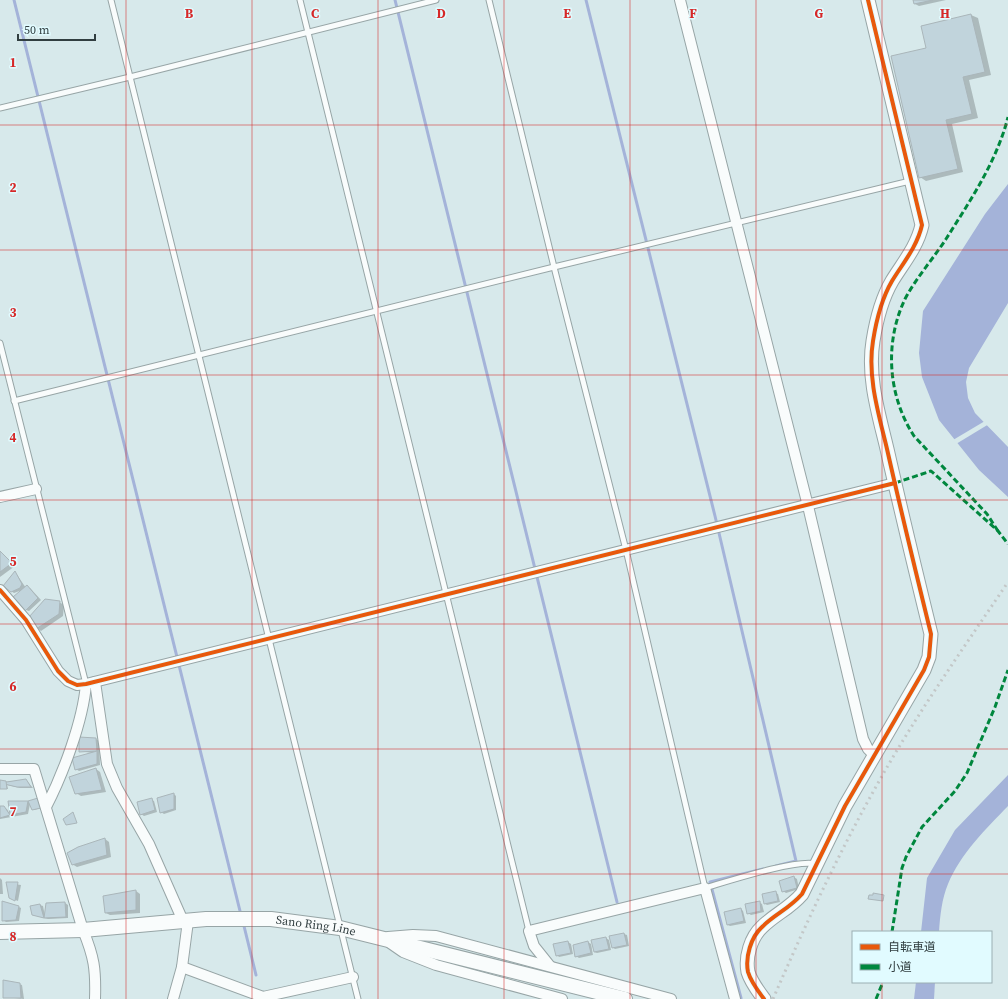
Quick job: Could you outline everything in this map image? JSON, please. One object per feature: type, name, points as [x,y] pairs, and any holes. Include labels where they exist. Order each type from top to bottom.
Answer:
[{"type":"main road","name":"Sano Ring Line","points":[[0,932],[83,930],[186,921],[271,919],[340,928],[382,937],[581,988],[630,994]]},
{"type":"street","points":[[680,0],[808,506],[863,739],[868,749],[874,755]]},
{"type":"street","points":[[764,999],[748,972],[748,956],[755,934],[771,919],[792,906],[802,894],[874,755],[924,670],[931,647],[931,634],[875,397],[872,365],[873,342],[879,314],[892,282],[906,262],[920,234],[922,225],[868,0]]},
{"type":"street","points":[[0,590],[26,620],[58,671],[68,681],[77,685],[447,593],[808,506],[895,483]]},
{"type":"street","points":[[0,497],[36,489]]},
{"type":"street","points":[[46,808],[72,743],[90,683]]},
{"type":"street","points":[[90,683],[107,764],[117,788],[148,844],[186,921],[182,967],[173,999]]},
{"type":"street","points":[[0,769],[34,769],[83,930],[91,950],[96,973],[95,999]]},
{"type":"street","points":[[551,969],[534,946],[529,931],[706,888],[735,999]]},
{"type":"street","points":[[382,937],[414,935],[436,936],[551,969],[630,994],[671,999]]},
{"type":"street","points":[[382,937],[403,952],[436,965],[562,999]]},
{"type":"street","points":[[182,967],[264,997],[353,977]]},
{"type":"street","points":[[730,976],[748,972]]},
{"type":"lane","points":[[111,0],[358,999]]},
{"type":"lane","points":[[300,0],[529,931]]},
{"type":"lane","points":[[0,108],[436,0]]},
{"type":"lane","points":[[489,0],[554,267],[626,550],[706,888],[793,864],[811,862],[817,864]]},
{"type":"lane","points":[[14,402],[554,267],[912,180]]},
{"type":"lane","points":[[0,343],[36,489],[90,683]]},
{"type":"water","points":[[1008,184],[1008,303],[969,368],[966,382],[968,398],[975,413],[1008,447],[1008,497],[979,470],[939,420],[922,377],[919,353],[923,311],[985,214]]},
{"type":"water","points":[[1008,775],[1008,806],[975,842],[953,873],[944,895],[939,931],[921,931],[927,878],[955,830]]},
{"type":"water","points":[[916,983],[935,983],[934,999],[914,999]]},
{"type":"pier","points":[[985,421],[989,424],[956,444],[953,440]]},
{"type":"building","points":[[913,0],[933,0],[914,4]]},
{"type":"building","points":[[971,14],[985,72],[963,77],[972,114],[946,120],[958,169],[919,178],[891,56],[926,48],[921,26]]},
{"type":"building","points":[[0,551],[12,563],[0,572]]},
{"type":"building","points":[[15,571],[22,584],[20,588],[11,592],[3,586]]},
{"type":"building","points":[[27,585],[38,598],[25,611],[13,597]]},
{"type":"building","points":[[45,599],[60,601],[59,614],[36,629],[29,617]]},
{"type":"building","points":[[79,737],[96,738],[97,751],[79,752]]},
{"type":"building","points":[[97,751],[97,764],[75,770],[72,758]]},
{"type":"building","points":[[96,768],[102,790],[75,794],[69,777]]},
{"type":"building","points":[[26,779],[31,787],[17,787],[0,783]]},
{"type":"building","points":[[0,780],[6,781],[7,789],[0,789]]},
{"type":"building","points":[[174,793],[174,809],[160,813],[157,798]]},
{"type":"building","points":[[38,798],[41,808],[32,810],[28,801]]},
{"type":"building","points":[[152,798],[155,810],[140,815],[137,802]]},
{"type":"building","points":[[8,801],[28,801],[26,812],[10,815]]},
{"type":"building","points":[[0,806],[4,806],[10,815],[0,818]]},
{"type":"building","points":[[73,812],[77,823],[66,825],[63,819]]},
{"type":"building","points":[[105,838],[107,855],[72,865],[67,853],[78,847]]},
{"type":"building","points":[[794,876],[797,888],[782,892],[779,881]]},
{"type":"building","points":[[6,882],[18,882],[15,901],[9,898]]},
{"type":"building","points":[[136,890],[136,910],[105,913],[103,896]]},
{"type":"building","points":[[776,891],[778,901],[764,904],[762,894]]},
{"type":"building","points":[[873,893],[884,895],[883,901],[868,899],[869,895],[873,895]]},
{"type":"building","points":[[2,901],[19,906],[16,920],[2,921]]},
{"type":"building","points":[[760,901],[761,911],[747,914],[745,904]]},
{"type":"building","points":[[65,902],[66,917],[44,918],[46,903]]},
{"type":"building","points":[[40,904],[44,918],[32,915],[30,906]]},
{"type":"building","points":[[741,908],[744,921],[727,925],[724,912]]},
{"type":"building","points":[[624,933],[627,945],[612,948],[609,936]]},
{"type":"building","points":[[606,937],[609,949],[594,952],[591,940]]},
{"type":"building","points":[[568,941],[571,953],[556,956],[553,944]]},
{"type":"building","points":[[588,941],[591,953],[575,957],[573,945]]},
{"type":"building","points":[[3,980],[20,983],[21,998],[3,998]]},
{"type":"waterway","points":[[14,0],[241,915]]},
{"type":"waterway","points":[[395,0],[617,902]]},
{"type":"waterway","points":[[586,0],[715,516],[796,861],[776,866]]},
{"type":"waterway","points":[[741,998],[710,882],[763,869]]},
{"type":"waterway","points":[[243,922],[256,975]]},
{"type":"railway","points":[[773,999],[824,886],[882,776],[927,702],[1008,582]]},
{"type":"marked path","points":[[998,531],[987,514],[914,436],[905,420],[894,387],[892,351],[898,316],[905,299],[946,239],[982,180],[997,149],[1008,117]]},
{"type":"marked path","points":[[895,483],[931,471],[998,531],[1008,544]]},
{"type":"marked path","points":[[892,931],[902,868],[906,857],[922,827],[955,791],[967,773],[995,707],[1008,670]]},
{"type":"marked path","points":[[876,999],[883,983]]},
{"type":"cycle path","points":[[764,999],[757,990],[748,972],[747,960],[752,942],[762,927],[792,904],[802,894],[845,806],[924,670],[929,657],[931,634],[877,409],[872,368],[873,341],[882,302],[892,281],[913,248],[922,225],[868,0]]},
{"type":"cycle path","points":[[0,590],[26,620],[58,671],[68,681],[77,685],[86,684],[895,483]]}]
